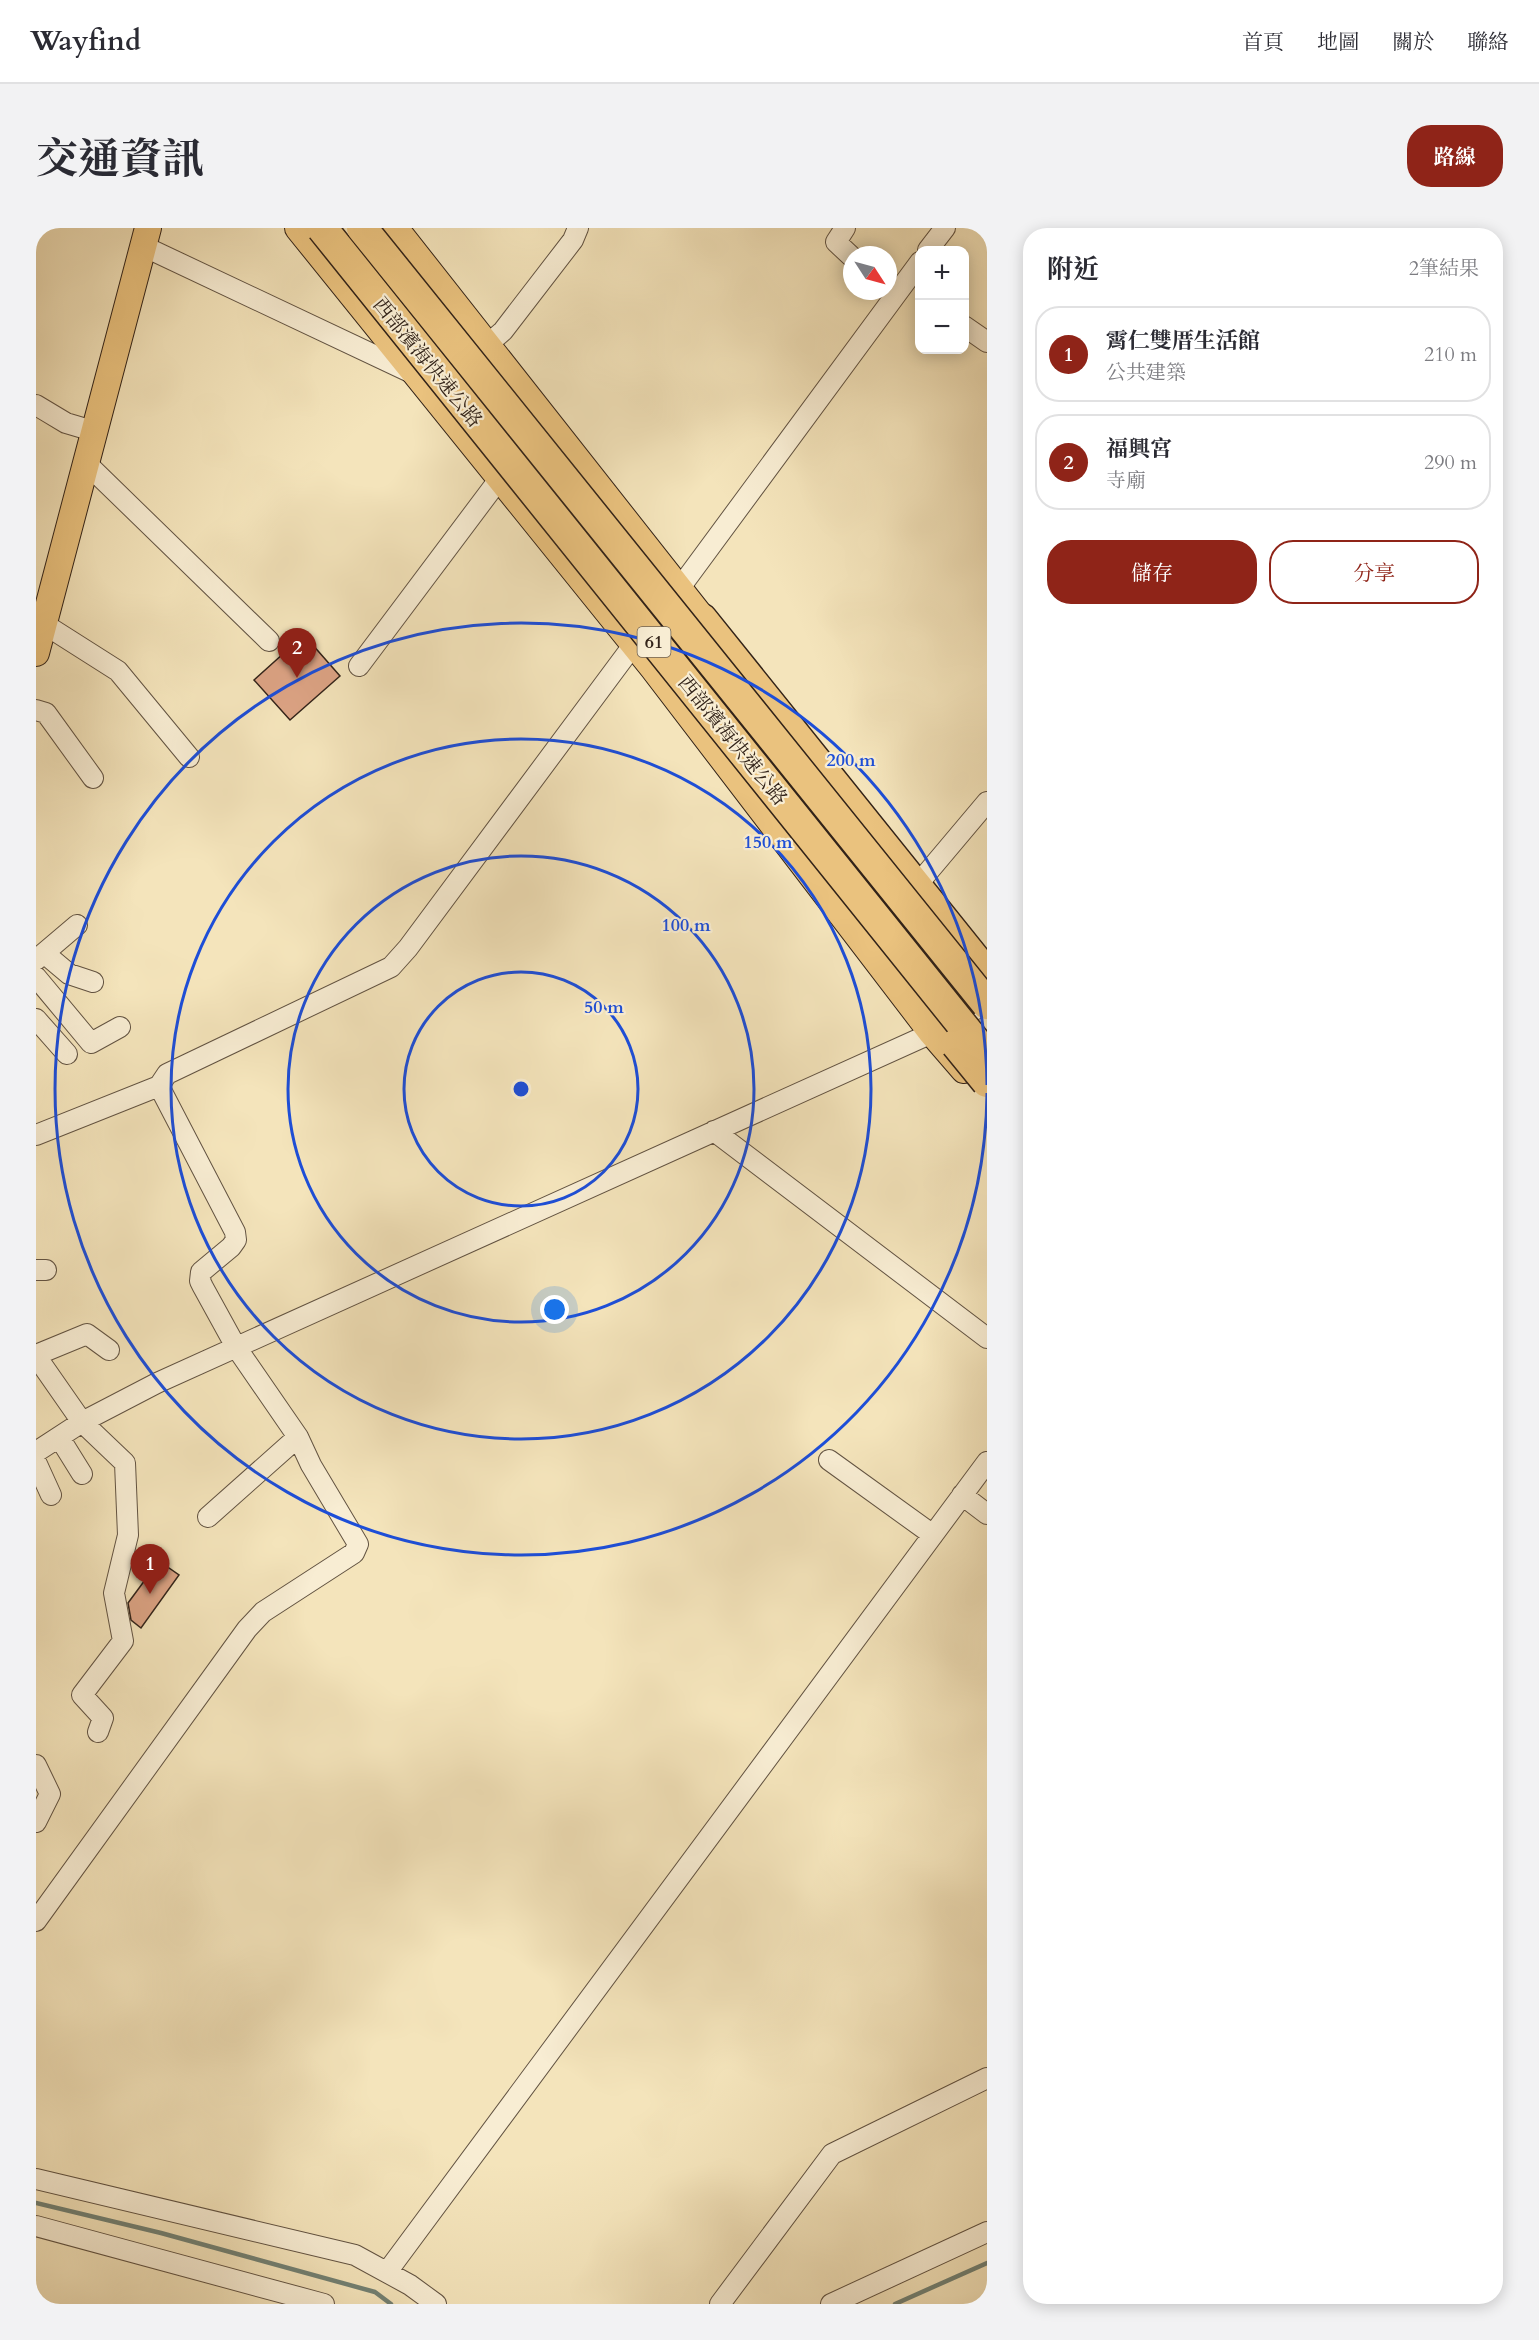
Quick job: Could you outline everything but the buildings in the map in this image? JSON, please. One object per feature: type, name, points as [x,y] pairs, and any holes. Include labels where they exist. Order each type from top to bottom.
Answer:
[{"type":"highway","name":"西部濱海快速公路","points":[[322,228],[987,1056]]},
{"type":"highway","name":"西部濱海快速公路","points":[[362,228],[987,1004]]},
{"type":"highway","points":[[702,619],[987,974]]},
{"type":"highway","points":[[653,668],[987,1082]]},
{"type":"main road","points":[[298,228],[940,1028],[987,1070]]},
{"type":"main road","points":[[333,228],[478,436],[940,1028],[987,1096]]},
{"type":"main road","points":[[353,228],[619,563],[707,640],[987,992]]},
{"type":"main road","points":[[395,228],[702,619],[987,953]]},
{"type":"main road","points":[[36,653],[146,237]]},
{"type":"street","points":[[488,344],[503,331],[573,240],[578,228]]},
{"type":"street","points":[[843,249],[836,242],[844,228]]},
{"type":"street","points":[[931,246],[945,228]]},
{"type":"street","points":[[146,237],[417,375]]},
{"type":"street","points":[[679,589],[915,269]]},
{"type":"street","points":[[969,329],[987,342]]},
{"type":"street","points":[[36,405],[66,423],[93,431]]},
{"type":"street","points":[[85,462],[269,641]]},
{"type":"street","points":[[359,666],[500,478]]},
{"type":"street","points":[[44,624],[118,671],[189,757]]},
{"type":"street","points":[[36,1135],[159,1086],[167,1074],[391,967],[408,948],[634,644]]},
{"type":"street","points":[[36,710],[46,713],[93,778]]},
{"type":"street","points":[[923,878],[987,802]]},
{"type":"street","points":[[77,925],[40,956],[69,974],[93,982]]},
{"type":"street","points":[[36,976],[91,1043],[120,1027]]},
{"type":"street","points":[[36,1452],[82,1422],[157,1383],[940,1028],[987,1004]]},
{"type":"street","points":[[36,1018],[67,1054]]},
{"type":"street","points":[[36,1921],[248,1629],[263,1612],[354,1553],[358,1544],[311,1465],[298,1437],[236,1347],[200,1281],[201,1272],[236,1240],[235,1232],[159,1086]]},
{"type":"street","points":[[714,1131],[987,1338]]},
{"type":"street","points":[[98,1732],[103,1718],[82,1695],[123,1641],[114,1593],[128,1535],[125,1462],[82,1422],[36,1355],[87,1334],[110,1350]]},
{"type":"street","points":[[59,1437],[82,1474]]},
{"type":"street","points":[[208,1516],[298,1437]]},
{"type":"street","points":[[829,1460],[933,1535]]},
{"type":"street","points":[[36,1462],[51,1495]]},
{"type":"street","points":[[387,2272],[987,1462]]},
{"type":"street","points":[[962,1495],[987,1514]]},
{"type":"street","points":[[36,1765],[50,1794],[40,1814]]},
{"type":"street","points":[[720,2304],[832,2154],[987,2078]]},
{"type":"street","points":[[36,2179],[355,2255],[387,2272],[436,2304]]},
{"type":"street","points":[[36,2226],[324,2304]]},
{"type":"street","points":[[831,2304],[987,2232]]},
{"type":"waterway","points":[[36,2203],[161,2233],[375,2292],[391,2304]]},
{"type":"waterway","points":[[895,2304],[987,2263]]},
{"type":"place","name":"福興宮","points":[[297,678]]},
{"type":"place","name":"霄仁雙厝生活館","points":[[150,1594]]}]
